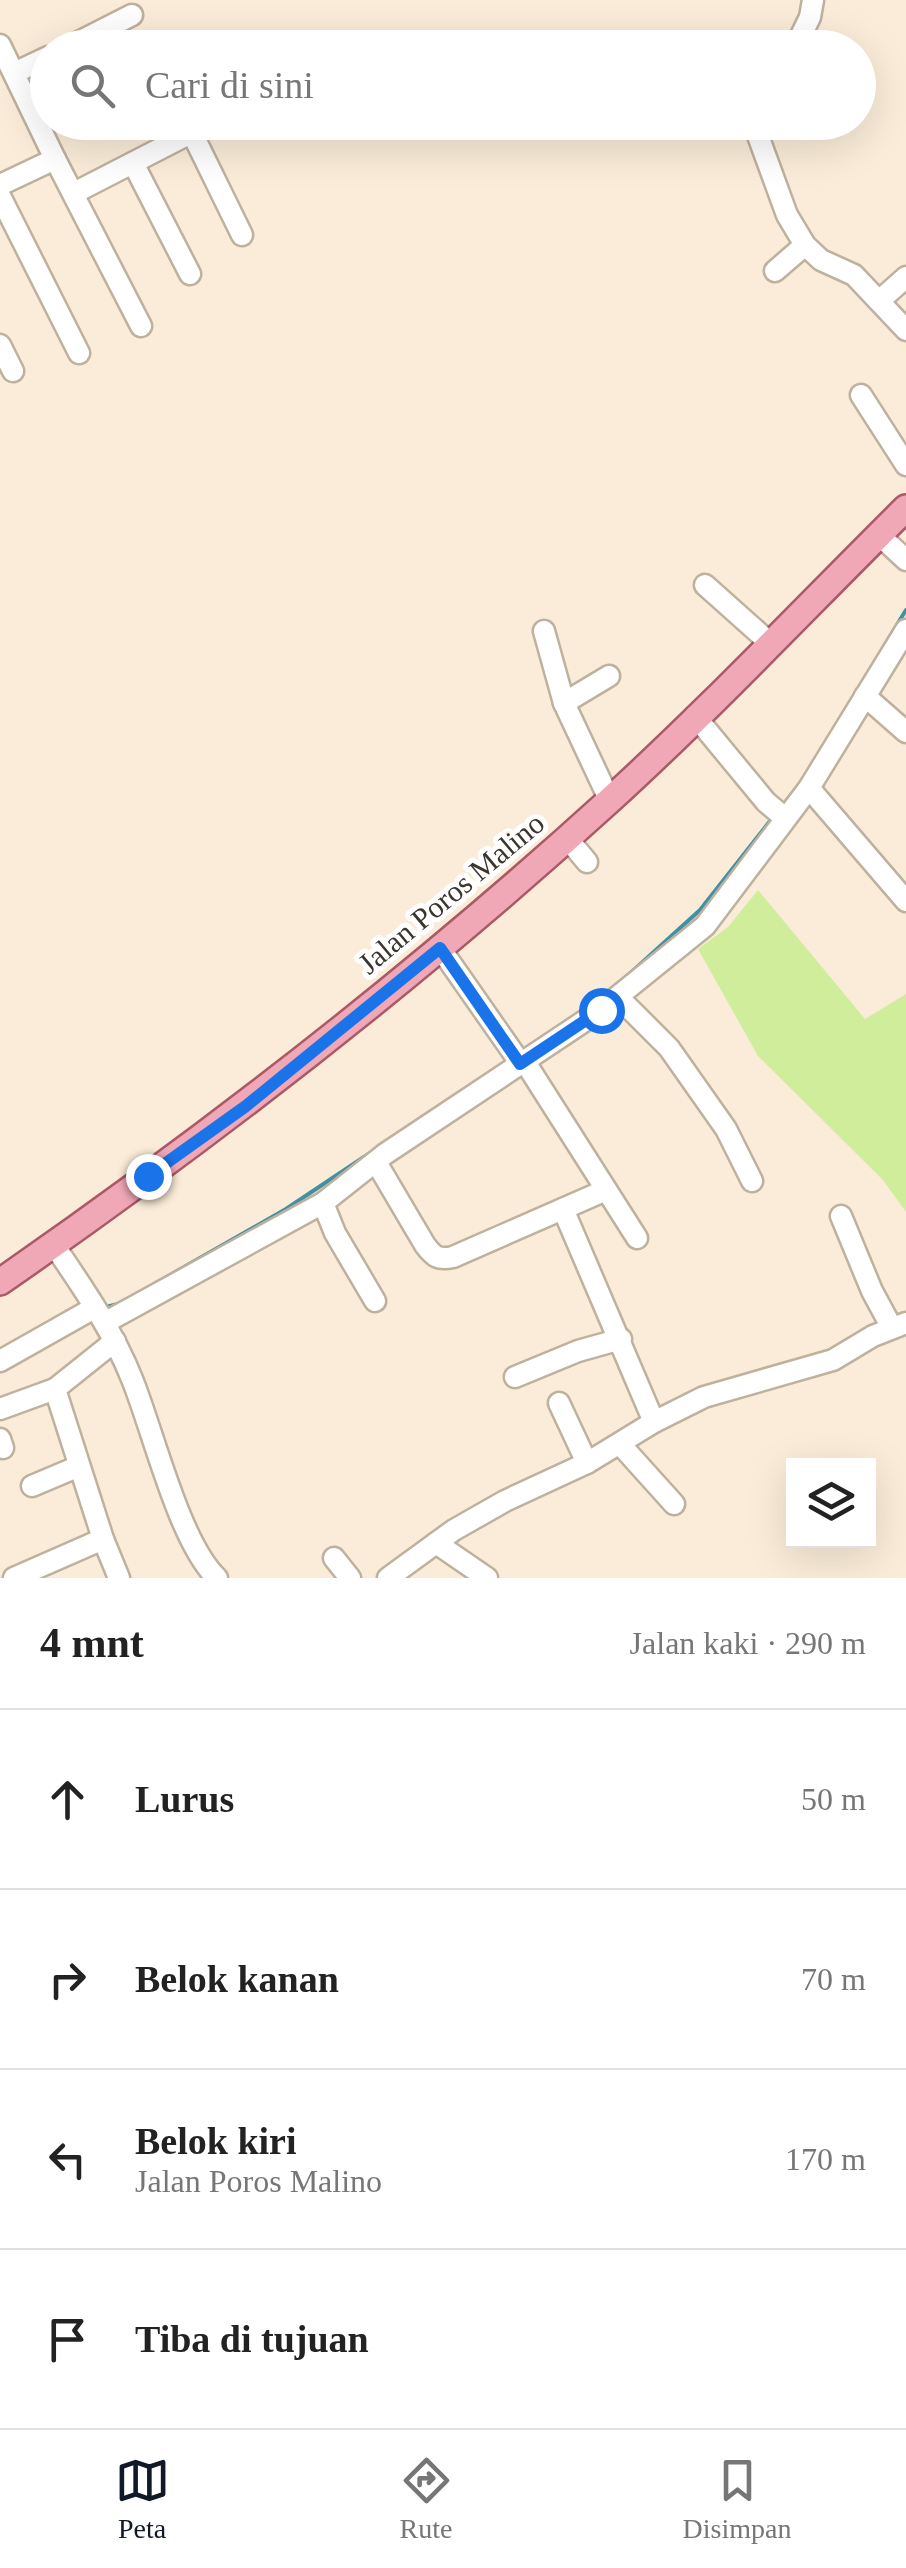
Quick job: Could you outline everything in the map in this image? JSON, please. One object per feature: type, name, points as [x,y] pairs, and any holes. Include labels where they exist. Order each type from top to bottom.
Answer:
[{"type":"main road","name":"Jalan Poros Malino","points":[[0,1282],[246,1106],[440,948],[610,800],[906,508]]},
{"type":"street","points":[[804,30],[813,0]]},
{"type":"street","points":[[102,30],[132,15]]},
{"type":"street","points":[[0,45],[30,96]]},
{"type":"street","points":[[14,74],[30,66]]},
{"type":"street","points":[[53,140],[55,158],[141,326]]},
{"type":"street","points":[[74,193],[177,140]]},
{"type":"street","points":[[196,140],[242,235]]},
{"type":"street","points":[[760,140],[787,215],[805,245],[821,260],[854,276],[904,326]]},
{"type":"street","points":[[0,186],[55,158]]},
{"type":"street","points":[[132,163],[190,274]]},
{"type":"street","points":[[0,196],[79,353]]},
{"type":"street","points":[[775,272],[805,245]]},
{"type":"street","points":[[879,301],[906,277]]},
{"type":"street","points":[[0,345],[12,370]]},
{"type":"street","points":[[861,395],[906,465]]},
{"type":"street","points":[[879,535],[906,560]]},
{"type":"street","points":[[705,585],[770,643]]},
{"type":"street","points":[[0,1361],[102,1320],[324,1203],[498,1076],[618,997],[705,926],[777,811],[809,788],[906,630]]},
{"type":"street","points":[[544,631],[564,703],[610,800]]},
{"type":"street","points":[[564,703],[608,676]]},
{"type":"street","points":[[866,696],[906,732]]},
{"type":"street","points":[[695,716],[777,811]]},
{"type":"street","points":[[809,788],[906,901]]},
{"type":"street","points":[[567,838],[587,862]]},
{"type":"street","points":[[440,948],[638,1238]]},
{"type":"street","points":[[618,997],[669,1048],[726,1129],[752,1181]]},
{"type":"street","points":[[376,1162],[425,1244],[434,1257],[442,1259],[454,1258],[606,1190]]},
{"type":"street","points":[[324,1203],[335,1233],[375,1301]]},
{"type":"street","points":[[563,1209],[654,1422]]},
{"type":"street","points":[[388,1578],[505,1501],[586,1463],[654,1422],[733,1386],[833,1360],[899,1326],[867,1281],[841,1216]]},
{"type":"street","points":[[54,1245],[102,1320],[134,1382],[189,1532],[203,1562],[217,1578]]},
{"type":"street","points":[[0,1410],[55,1389],[102,1320]]},
{"type":"street","points":[[515,1377],[578,1351],[621,1339]]},
{"type":"street","points":[[55,1389],[77,1467],[119,1578]]},
{"type":"street","points":[[559,1402],[586,1463]]},
{"type":"street","points":[[620,1444],[674,1504]]},
{"type":"street","points":[[32,1486],[77,1467]]},
{"type":"street","points":[[14,1578],[103,1539]]},
{"type":"street","points":[[436,1543],[488,1578]]},
{"type":"street","points":[[334,1558],[350,1578]]},
{"type":"green space","points":[[758,890],[865,1019],[906,994],[906,1212],[883,1180],[758,1056],[698,949],[728,927]]},
{"type":"waterway","points":[[838,722],[906,610]]},
{"type":"waterway","points":[[783,805],[802,781]]},
{"type":"waterway","points":[[625,978],[700,910],[774,816]]},
{"type":"waterway","points":[[156,1283],[286,1209],[370,1153]]},
{"type":"waterway","points":[[102,1308],[122,1303]]},
{"type":"route","points":[[148,1176],[246,1106],[440,948],[520,1064],[601,1010]]}]
